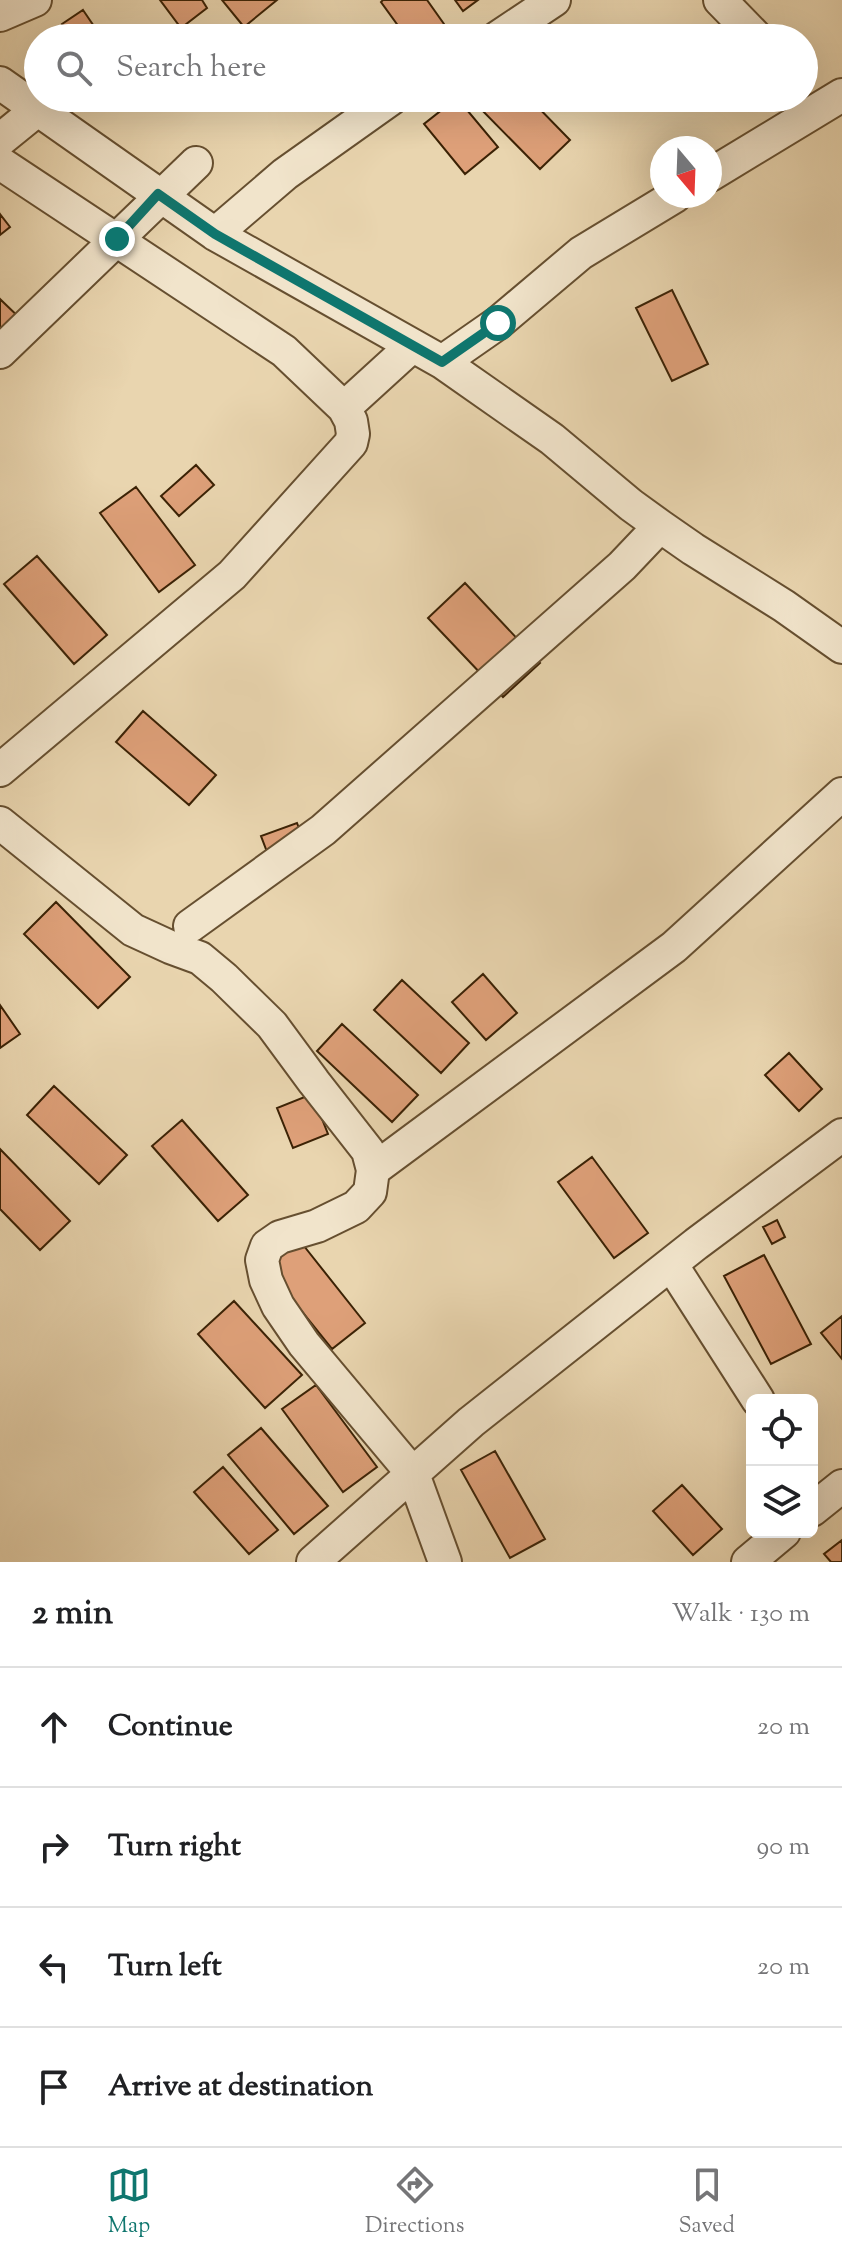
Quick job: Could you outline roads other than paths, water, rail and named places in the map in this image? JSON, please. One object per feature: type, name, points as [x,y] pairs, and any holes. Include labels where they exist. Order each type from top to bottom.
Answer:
[{"type":"street","points":[[0,15],[35,0]]},
{"type":"street","points":[[518,24],[554,0]]},
{"type":"street","points":[[720,0],[743,24]]},
{"type":"street","points":[[0,83],[24,101]]},
{"type":"street","points":[[0,140],[35,112]]},
{"type":"street","points":[[40,112],[215,234],[442,362],[552,439],[660,526],[842,647]]},
{"type":"street","points":[[215,234],[285,174],[372,112]]},
{"type":"street","points":[[722,167],[800,112]]},
{"type":"street","points":[[0,163],[284,351],[344,408],[353,434],[351,443],[232,575],[0,770]]},
{"type":"street","points":[[117,239],[196,163]]},
{"type":"street","points":[[0,340],[196,163]]},
{"type":"street","points":[[0,352],[196,163]]},
{"type":"street","points":[[117,239],[158,194]]},
{"type":"street","points":[[442,362],[498,323],[581,253],[655,208]]},
{"type":"street","points":[[344,408],[412,346]]},
{"type":"street","points":[[190,926],[323,830],[622,566],[660,526]]},
{"type":"street","points":[[373,1170],[674,947],[842,794]]},
{"type":"street","points":[[0,823],[133,930],[200,958],[224,978],[272,1025],[368,1151],[373,1170],[370,1192],[356,1207],[317,1226],[280,1237],[267,1246],[262,1260],[266,1280],[278,1306],[304,1344],[413,1474],[445,1562]]},
{"type":"street","points":[[313,1562],[471,1422],[671,1264],[842,1135]]},
{"type":"street","points":[[671,1264],[754,1394]]}]
